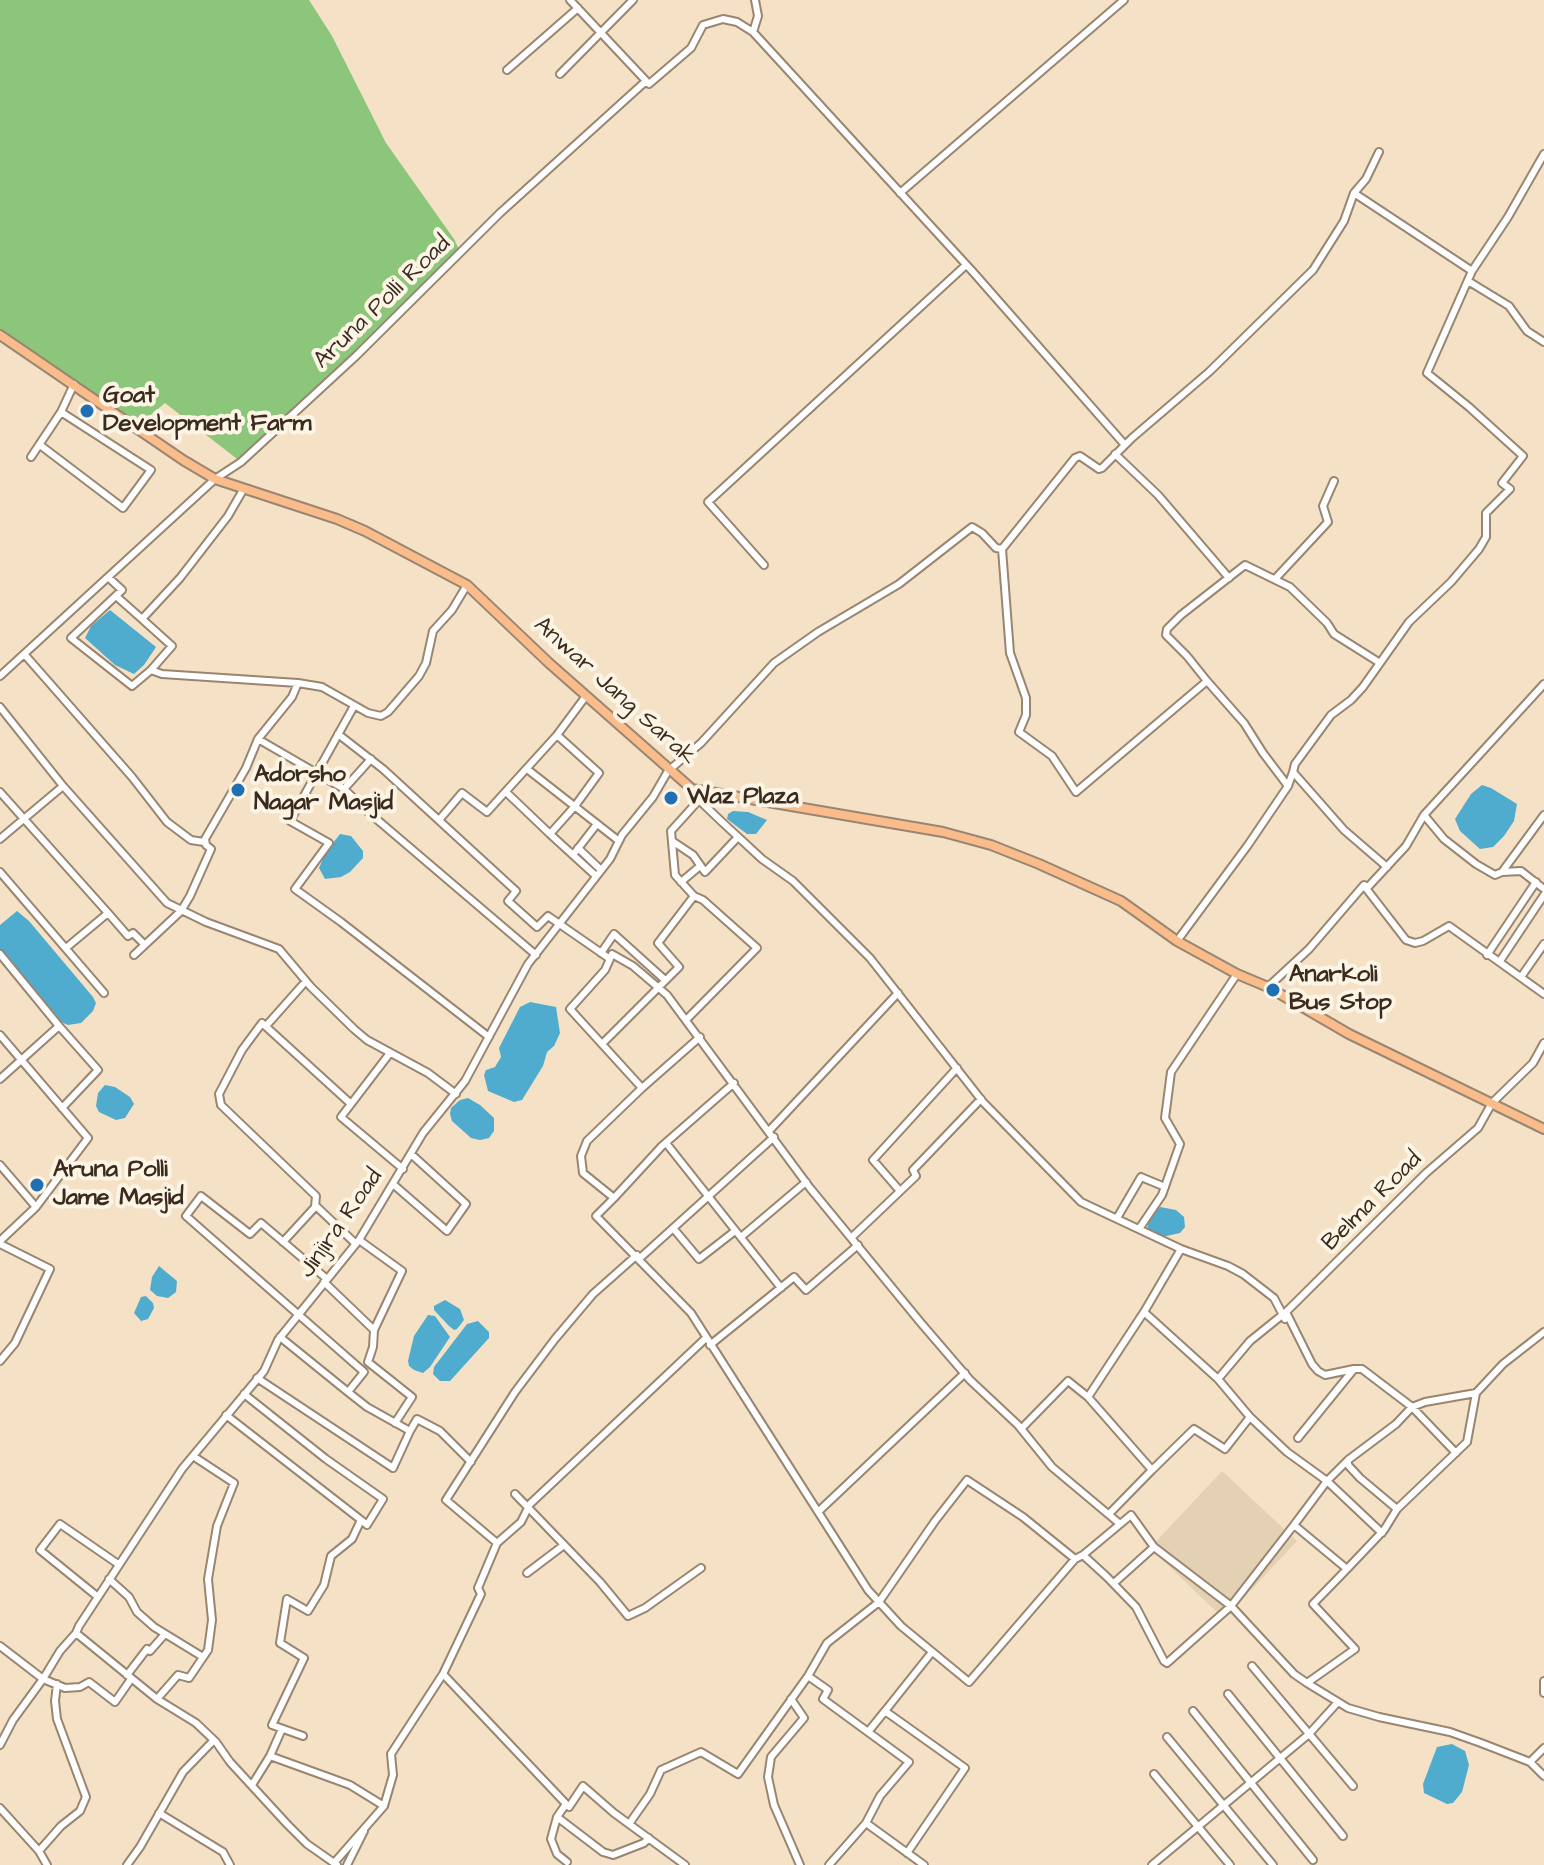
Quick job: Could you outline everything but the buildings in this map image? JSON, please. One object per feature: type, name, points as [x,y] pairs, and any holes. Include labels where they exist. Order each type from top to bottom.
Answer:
[{"type":"main road","name":"Anwar Jang Sarak","points":[[0,335],[215,479],[337,519],[467,585],[668,771],[692,789],[943,832],[991,845],[1121,901],[1177,941],[1237,974],[1268,987],[1349,1034],[1544,1129]]},
{"type":"street","points":[[570,0],[646,81]]},
{"type":"street","points":[[560,74],[633,0]]},
{"type":"street","points":[[755,0],[758,16],[753,32],[1125,445]]},
{"type":"street","points":[[900,193],[1124,0]]},
{"type":"street","points":[[507,70],[578,8]]},
{"type":"street","name":"Aruna Polli Road","points":[[0,676],[215,479],[241,462],[356,356],[500,213],[646,81],[652,84],[691,48],[700,29],[710,21],[723,19],[737,22],[753,32]]},
{"type":"street","points":[[1207,681],[1076,792],[1052,756],[1019,732],[1026,715],[1026,698],[1010,653],[1002,549],[1069,463],[1080,456],[1099,469],[1209,372],[1313,270],[1344,221],[1354,193],[1366,179],[1379,152]]},
{"type":"street","points":[[1177,941],[1288,786],[1295,764],[1331,715],[1351,700],[1409,622],[1451,582],[1479,549],[1486,537],[1486,513],[1510,489],[1502,483],[1523,456],[1427,373],[1472,271],[1544,154]]},
{"type":"street","points":[[1354,193],[1472,271]]},
{"type":"street","points":[[764,565],[708,502],[966,265]]},
{"type":"street","points":[[1468,281],[1509,306],[1527,331],[1544,342]]},
{"type":"street","points":[[31,457],[61,412],[74,384]]},
{"type":"street","points":[[40,445],[123,508],[151,470],[61,412]]},
{"type":"street","points":[[1115,454],[1158,495],[1229,578]]},
{"type":"street","points":[[1275,579],[1328,522],[1323,506],[1334,481]]},
{"type":"street","points":[[142,619],[187,569],[228,516],[243,490]]},
{"type":"street","name":"Jinjira Road","points":[[0,1745],[13,1720],[60,1651],[76,1633],[118,1564],[193,1456],[257,1378],[280,1337],[358,1242],[423,1133],[456,1094],[528,964],[599,873],[668,771],[701,743],[774,663],[818,632],[899,584],[967,530],[975,527],[996,548],[1002,549]]},
{"type":"street","points":[[1288,786],[1244,723],[1166,635],[1167,629],[1245,565],[1290,587],[1327,623],[1334,634],[1380,663]]},
{"type":"street","points":[[109,578],[122,590],[71,638],[132,686],[172,646],[116,596]]},
{"type":"street","points":[[151,670],[162,674],[322,687],[354,706],[381,716],[419,676],[426,663],[433,631],[452,610],[467,585]]},
{"type":"street","points":[[25,655],[132,777],[167,822],[191,840],[204,842],[211,849],[181,911],[134,955]]},
{"type":"street","points":[[204,842],[246,768],[258,739],[292,697],[298,683]]},
{"type":"street","points":[[1364,885],[1368,887],[1406,846],[1424,815],[1544,684]]},
{"type":"street","points":[[439,820],[462,793],[487,812],[557,735],[586,696]]},
{"type":"street","points":[[354,706],[290,821],[329,843],[295,889],[489,1037]]},
{"type":"street","points":[[0,707],[63,786],[167,903],[240,936],[279,949],[354,1029],[428,1073],[456,1094]]},
{"type":"street","points":[[338,734],[371,759],[516,891],[508,901],[537,927],[548,916],[610,959]]},
{"type":"street","points":[[550,834],[599,773],[557,735]]},
{"type":"street","points":[[258,739],[344,789],[536,955]]},
{"type":"street","points":[[344,789],[371,759]]},
{"type":"street","points":[[527,769],[619,841]]},
{"type":"street","points":[[1293,772],[1358,845],[1387,867]]},
{"type":"street","points":[[0,839],[63,786]]},
{"type":"street","points":[[692,789],[699,800],[762,859],[793,881],[870,958],[981,1099],[1081,1202],[1243,1274],[1274,1298],[1285,1319],[1286,1312]]},
{"type":"street","points":[[0,792],[128,936],[133,933],[145,945]]},
{"type":"street","points":[[506,792],[550,834],[599,873]]},
{"type":"street","points":[[686,1020],[757,948],[703,900],[694,896],[675,875],[671,831],[699,800]]},
{"type":"street","points":[[1424,815],[1444,839],[1476,864],[1495,875],[1521,871],[1544,892],[1500,961]]},
{"type":"street","points":[[1502,872],[1544,815]]},
{"type":"street","points":[[575,852],[597,824]]},
{"type":"street","points":[[672,841],[693,855],[705,872],[738,837]]},
{"type":"street","points":[[681,882],[700,866]]},
{"type":"street","points":[[0,872],[104,993]]},
{"type":"street","points":[[1487,955],[1536,882]]},
{"type":"street","points":[[1364,885],[1406,940],[1415,943],[1423,941],[1449,926],[1544,994]]},
{"type":"street","points":[[1268,987],[1309,949],[1364,885]]},
{"type":"street","points":[[603,1043],[679,967],[658,943],[694,896]]},
{"type":"street","points":[[66,948],[108,913]]},
{"type":"street","points":[[601,953],[614,934],[665,980]]},
{"type":"street","points":[[1521,977],[1544,944]]},
{"type":"street","points":[[0,954],[98,1070],[62,1108]]},
{"type":"street","points":[[642,1088],[570,1009],[605,970],[612,954],[633,966],[667,995],[806,1182],[965,1373],[1021,1429],[1052,1467],[1120,1524]]},
{"type":"street","points":[[1139,1229],[1165,1187],[1180,1144],[1165,1118],[1171,1072],[1237,974]]},
{"type":"street","points":[[266,1026],[306,981]]},
{"type":"street","points":[[497,1543],[446,1500],[515,1392],[593,1294],[673,1228],[772,1134],[898,993]]},
{"type":"street","points":[[283,1242],[315,1207],[316,1196],[221,1105],[219,1094],[242,1050],[262,1023],[351,1104]]},
{"type":"street","points":[[0,1079],[59,1026]]},
{"type":"street","points":[[0,1035],[88,1138],[36,1207],[1,1244],[50,1269],[15,1343],[0,1361]]},
{"type":"street","points":[[614,1198],[583,1173],[581,1156],[587,1141],[700,1037]]},
{"type":"street","name":"Belma Road","points":[[1218,1379],[1250,1341],[1286,1312],[1426,1173],[1478,1128],[1492,1103],[1533,1063],[1544,1043]]},
{"type":"street","points":[[390,1053],[341,1117],[403,1169]]},
{"type":"street","points":[[900,1191],[873,1160],[957,1068]]},
{"type":"street","points":[[734,1083],[666,1143],[596,1216],[691,1313],[868,1590],[901,1626],[969,1682],[1075,1559],[1131,1515],[1154,1547],[1231,1606],[1294,1674],[1307,1683],[1338,1702],[1379,1717],[1450,1732],[1530,1762],[1544,1776]]},
{"type":"street","points":[[851,1238],[916,1176],[913,1170],[981,1099]]},
{"type":"street","points":[[666,1143],[781,1288]]},
{"type":"street","points":[[394,1185],[447,1231],[466,1204],[411,1154]]},
{"type":"street","points":[[0,1165],[36,1207]]},
{"type":"street","points":[[1117,1218],[1141,1177],[1165,1187]]},
{"type":"street","points":[[741,1237],[806,1182]]},
{"type":"street","points":[[348,1392],[364,1372],[186,1216],[201,1196],[250,1234],[261,1223],[374,1330]]},
{"type":"street","points":[[315,1207],[358,1242],[402,1271],[374,1330],[368,1362],[412,1397],[395,1423]]},
{"type":"street","points":[[673,1228],[699,1259],[735,1231]]},
{"type":"street","points":[[710,1345],[794,1277],[806,1290],[858,1245]]},
{"type":"street","points":[[1088,1397],[1181,1249]]},
{"type":"street","points":[[1144,1312],[1218,1379],[1250,1417],[1287,1452],[1327,1481],[1382,1533]]},
{"type":"street","points":[[1286,1312],[1318,1371],[1325,1375],[1354,1369],[1366,1370],[1412,1407],[1456,1453]]},
{"type":"street","points":[[1307,1683],[1355,1649],[1313,1604],[1382,1533],[1397,1509],[1467,1442],[1476,1393],[1503,1364],[1544,1332]]},
{"type":"street","points":[[280,1337],[348,1392],[410,1431]]},
{"type":"street","points":[[76,1633],[157,1699],[196,1723],[307,1844],[335,1864],[384,1806],[393,1775],[391,1754],[443,1674],[481,1594],[478,1588],[497,1543],[521,1522],[529,1507],[706,1338]]},
{"type":"street","points":[[1298,1438],[1354,1369]]},
{"type":"street","points":[[819,1511],[965,1373]]},
{"type":"street","points":[[257,1378],[393,1468],[417,1419],[433,1427],[471,1462]]},
{"type":"street","points":[[1021,1429],[1068,1381],[1088,1397],[1152,1470]]},
{"type":"street","points":[[1083,1555],[1136,1607],[1167,1663],[1231,1606],[1327,1481],[1348,1460],[1396,1424],[1412,1407],[1476,1393]]},
{"type":"street","points":[[226,1415],[367,1525],[383,1499],[315,1451],[244,1394]]},
{"type":"street","points":[[1109,1514],[1194,1429],[1225,1449],[1250,1417]]},
{"type":"street","points":[[157,1699],[178,1675],[189,1678],[208,1650],[212,1620],[208,1579],[217,1526],[234,1483],[193,1456]]},
{"type":"street","points":[[1348,1460],[1348,1465],[1360,1478],[1397,1509]]},
{"type":"street","points":[[629,1824],[650,1794],[661,1770],[674,1764],[701,1752],[738,1774],[808,1676],[827,1643],[879,1602],[967,1480],[1023,1517],[1075,1559]]},
{"type":"street","points":[[515,1494],[600,1582],[628,1616],[645,1608],[701,1568]]},
{"type":"street","points":[[303,1736],[272,1725],[304,1658],[280,1643],[287,1599],[308,1611],[324,1585],[331,1556],[352,1539],[361,1520]]},
{"type":"street","points":[[98,1597],[40,1550],[60,1524],[118,1564]]},
{"type":"street","points":[[1294,1525],[1347,1569]]},
{"type":"street","points":[[527,1573],[564,1545]]},
{"type":"street","points":[[1114,1583],[1154,1547]]},
{"type":"street","points":[[109,1579],[129,1597],[137,1612],[165,1634],[203,1657]]},
{"type":"street","points":[[0,1646],[43,1679],[65,1688],[80,1687],[89,1682],[115,1702],[147,1649],[150,1651],[165,1634]]},
{"type":"street","points":[[868,1732],[932,1652]]},
{"type":"street","points":[[1252,1666],[1353,1786]]},
{"type":"street","points":[[443,1674],[569,1807],[583,1786],[685,1865]]},
{"type":"street","points":[[808,1676],[828,1690],[823,1699],[909,1762],[880,1796],[866,1823],[829,1865]]},
{"type":"street","points":[[1544,1681],[1544,1693]]},
{"type":"street","points":[[39,1851],[61,1826],[80,1811],[86,1797],[57,1719],[57,1684]]},
{"type":"street","points":[[1228,1694],[1343,1836]]},
{"type":"street","points":[[791,1699],[804,1718],[771,1757],[768,1777],[774,1805],[800,1865]]},
{"type":"street","points":[[1152,1865],[1309,1734],[1338,1702]]},
{"type":"street","points":[[885,1711],[965,1768],[907,1853]]},
{"type":"street","points":[[1193,1711],[1313,1860]]},
{"type":"street","points":[[252,1785],[282,1729]]},
{"type":"street","points":[[1167,1737],[1273,1865]]},
{"type":"street","points":[[127,1865],[183,1772],[214,1740]]},
{"type":"street","points":[[1530,1762],[1544,1748]]},
{"type":"street","points":[[270,1756],[350,1785],[384,1806]]},
{"type":"street","points":[[1154,1774],[1230,1865]]},
{"type":"street","points":[[566,1804],[557,1817],[551,1839],[557,1854],[567,1862]]},
{"type":"street","points":[[0,1808],[39,1851],[47,1865]]},
{"type":"street","points":[[159,1813],[223,1852],[230,1865]]},
{"type":"street","points":[[557,1817],[603,1852],[613,1855],[649,1838]]},
{"type":"street","points":[[866,1823],[924,1865]]},
{"type":"street","points":[[347,1865],[367,1824]]},
{"type":"shaded area","points":[[1222,1471],[1297,1541],[1224,1619],[1150,1548]]},
{"type":"green space","points":[[0,0],[309,0],[332,36],[386,143],[460,252],[241,462],[165,403],[136,427],[0,335]]},
{"type":"water","points":[[110,610],[156,647],[134,674],[115,665],[85,638],[91,626]]},
{"type":"water","points":[[1482,785],[1517,804],[1514,821],[1504,836],[1493,847],[1480,849],[1460,831],[1455,819],[1471,794]]},
{"type":"water","points":[[733,811],[748,812],[767,820],[756,834],[747,834],[727,819]]},
{"type":"water","points":[[340,834],[351,836],[363,851],[363,858],[341,877],[325,879],[319,868],[326,852]]},
{"type":"water","points":[[17,911],[93,997],[96,1003],[93,1011],[81,1023],[68,1025],[59,1021],[0,949],[0,925]]},
{"type":"water","points":[[530,1002],[556,1007],[560,1033],[522,1100],[514,1102],[488,1091],[484,1075],[486,1070],[495,1067],[501,1057],[499,1048],[520,1007]]},
{"type":"water","points":[[105,1085],[115,1087],[130,1097],[134,1104],[125,1118],[116,1120],[99,1112],[96,1106],[98,1093]]},
{"type":"water","points":[[468,1098],[494,1118],[494,1131],[489,1138],[471,1138],[452,1121],[451,1108]]},
{"type":"water","points":[[1160,1207],[1176,1210],[1184,1217],[1185,1227],[1180,1233],[1162,1237],[1147,1230],[1149,1219]]},
{"type":"water","points":[[159,1266],[177,1281],[176,1292],[168,1298],[157,1296],[150,1290],[152,1277]]},
{"type":"water","points":[[146,1296],[154,1308],[148,1319],[141,1321],[134,1313],[141,1297]]},
{"type":"water","points":[[445,1300],[460,1309],[464,1320],[457,1329],[449,1326],[434,1310],[434,1306]]},
{"type":"water","points":[[428,1315],[435,1316],[450,1337],[423,1373],[409,1366],[408,1361],[414,1336]]},
{"type":"water","points":[[478,1321],[489,1332],[489,1338],[450,1381],[440,1381],[433,1374],[434,1367],[467,1324]]},
{"type":"water","points":[[1452,1744],[1465,1751],[1469,1765],[1462,1792],[1453,1803],[1447,1804],[1424,1793],[1423,1784],[1437,1747]]},
{"type":"place","name":"Goat Development Farm","points":[[87,411]]},
{"type":"place","name":"Adorsho Nagar Masjid","points":[[238,790]]},
{"type":"place","name":"Waz Plaza","points":[[671,798]]},
{"type":"place","name":"Anarkoli Bus Stop","points":[[1273,990]]},
{"type":"place","name":"Aruna Polli Jame Masjid","points":[[37,1185]]}]
